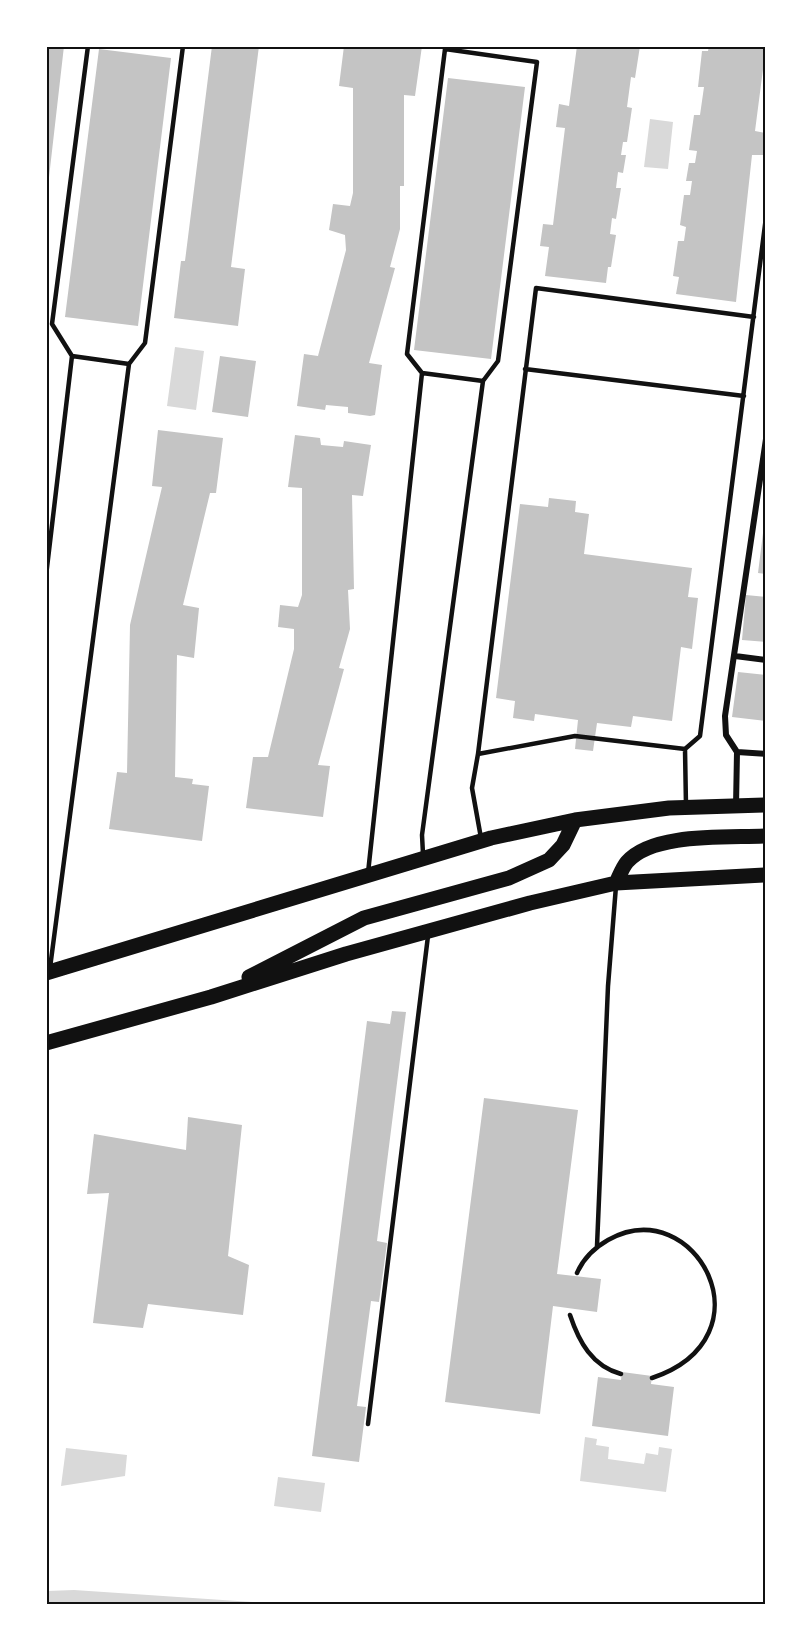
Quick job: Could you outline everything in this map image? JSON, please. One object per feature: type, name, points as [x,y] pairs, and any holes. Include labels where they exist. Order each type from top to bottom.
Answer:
[{"type":"main road","points":[[48,973],[481,841],[575,820],[686,807],[765,805]]},
{"type":"main road","points":[[212,997],[364,918],[510,878],[549,860],[563,844],[575,820]]},
{"type":"main road","points":[[616,883],[626,863],[658,845],[690,839],[765,836]]},
{"type":"main road","points":[[46,1043],[212,997],[428,930],[616,883],[765,875]]},
{"type":"street","points":[[736,806],[737,752],[726,735],[725,716],[765,438]]},
{"type":"street","points":[[735,656],[765,660]]},
{"type":"street","points":[[737,752],[765,754]]},
{"type":"lane","points":[[46,576],[72,356],[52,324],[88,46]]},
{"type":"lane","points":[[48,973],[129,364],[145,342],[183,46]]},
{"type":"lane","points":[[423,858],[422,835],[483,381],[498,361],[537,62],[446,49],[407,354],[422,373],[483,381]]},
{"type":"lane","points":[[478,754],[575,736],[685,749],[700,736],[765,217]]},
{"type":"lane","points":[[481,841],[472,788],[536,288],[754,317]]},
{"type":"lane","points":[[72,356],[129,364]]},
{"type":"lane","points":[[525,369],[744,396]]},
{"type":"lane","points":[[368,875],[422,373]]},
{"type":"lane","points":[[685,749],[686,807]]},
{"type":"lane","points":[[597,1246],[608,986],[616,883]]},
{"type":"lane","points":[[368,1424],[428,930]]},
{"type":"lane","points":[[577,1273],[580,1265],[597,1246],[617,1235],[639,1230],[662,1233],[683,1243],[699,1258],[711,1278],[716,1300],[713,1323],[704,1344],[687,1363],[652,1378]]},
{"type":"lane","points":[[570,1315],[578,1339],[593,1359],[621,1374]]},
{"type":"shaded area","points":[[650,119],[673,122],[668,169],[644,167]]},
{"type":"shaded area","points":[[175,347],[204,351],[196,410],[167,406]]},
{"type":"shaded area","points":[[585,1437],[597,1439],[596,1445],[609,1447],[608,1459],[644,1464],[646,1453],[658,1455],[659,1447],[672,1449],[666,1492],[580,1481]]},
{"type":"shaded area","points":[[66,1448],[127,1455],[125,1476],[61,1486]]},
{"type":"shaded area","points":[[278,1477],[325,1483],[321,1512],[274,1506]]},
{"type":"shaded area","points":[[74,1590],[282,1604],[47,1604],[47,1591]]},
{"type":"building","points":[[46,46],[64,46],[48,186],[46,186]]},
{"type":"building","points":[[212,46],[259,46],[231,267],[245,269],[238,326],[174,318],[181,261],[185,261]]},
{"type":"building","points":[[344,46],[422,46],[415,96],[404,95],[404,186],[400,186],[400,229],[390,267],[395,268],[369,363],[382,365],[375,415],[370,416],[348,413],[348,407],[326,405],[325,410],[297,406],[304,354],[318,356],[346,250],[345,235],[329,230],[333,204],[350,206],[353,193],[353,88],[339,86]]},
{"type":"building","points":[[577,46],[640,46],[635,78],[631,77],[627,107],[632,108],[627,142],[623,142],[621,155],[626,155],[623,173],[618,172],[616,188],[621,188],[616,219],[612,218],[610,234],[616,235],[606,283],[545,276],[549,247],[540,246],[543,224],[553,225],[565,128],[556,127],[559,104],[569,106]]},
{"type":"building","points":[[709,46],[766,46],[755,131],[766,133],[766,151],[765,155],[752,155],[736,302],[676,294],[679,277],[673,276],[678,241],[684,241],[686,227],[680,225],[684,195],[690,195],[692,181],[686,181],[689,163],[695,163],[697,151],[689,150],[694,115],[700,115],[704,87],[698,87],[702,51],[708,51]]},
{"type":"building","points":[[99,49],[171,58],[138,326],[65,317]]},
{"type":"building","points":[[448,78],[525,87],[491,359],[414,350]]},
{"type":"building","points":[[220,356],[256,361],[248,417],[212,412]]},
{"type":"building","points":[[158,430],[223,438],[216,493],[210,493],[183,605],[199,608],[194,658],[177,655],[175,777],[193,779],[192,784],[209,786],[202,841],[109,829],[117,772],[127,773],[130,625],[162,487],[152,486]]},
{"type":"building","points":[[295,435],[320,438],[321,445],[343,447],[344,441],[371,445],[363,496],[352,495],[354,589],[348,590],[350,629],[339,668],[344,669],[318,765],[330,766],[323,817],[246,808],[253,757],[268,757],[294,649],[294,629],[278,627],[280,605],[298,607],[302,595],[302,488],[288,487]]},
{"type":"building","points":[[549,498],[576,501],[575,512],[589,514],[584,554],[692,568],[688,597],[698,598],[692,649],[681,647],[672,721],[633,716],[631,727],[597,723],[593,751],[575,749],[578,720],[535,714],[534,721],[513,718],[515,701],[496,698],[520,504],[548,507]]},
{"type":"building","points":[[764,525],[766,525],[766,574],[758,573]]},
{"type":"building","points":[[746,595],[766,597],[766,642],[742,640]]},
{"type":"building","points":[[738,672],[766,675],[766,721],[732,717]]},
{"type":"building","points":[[392,1011],[406,1012],[377,1241],[387,1243],[379,1302],[371,1301],[357,1406],[366,1407],[359,1462],[312,1456],[367,1021],[390,1024]]},
{"type":"building","points":[[484,1098],[578,1110],[557,1274],[601,1279],[597,1312],[553,1306],[540,1414],[445,1402]]},
{"type":"building","points":[[188,1117],[242,1125],[228,1256],[249,1265],[243,1315],[148,1304],[143,1328],[93,1323],[109,1193],[87,1194],[94,1134],[186,1150]]},
{"type":"building","points":[[622,1372],[652,1376],[651,1384],[674,1387],[668,1436],[592,1426],[598,1377],[621,1380]]}]
